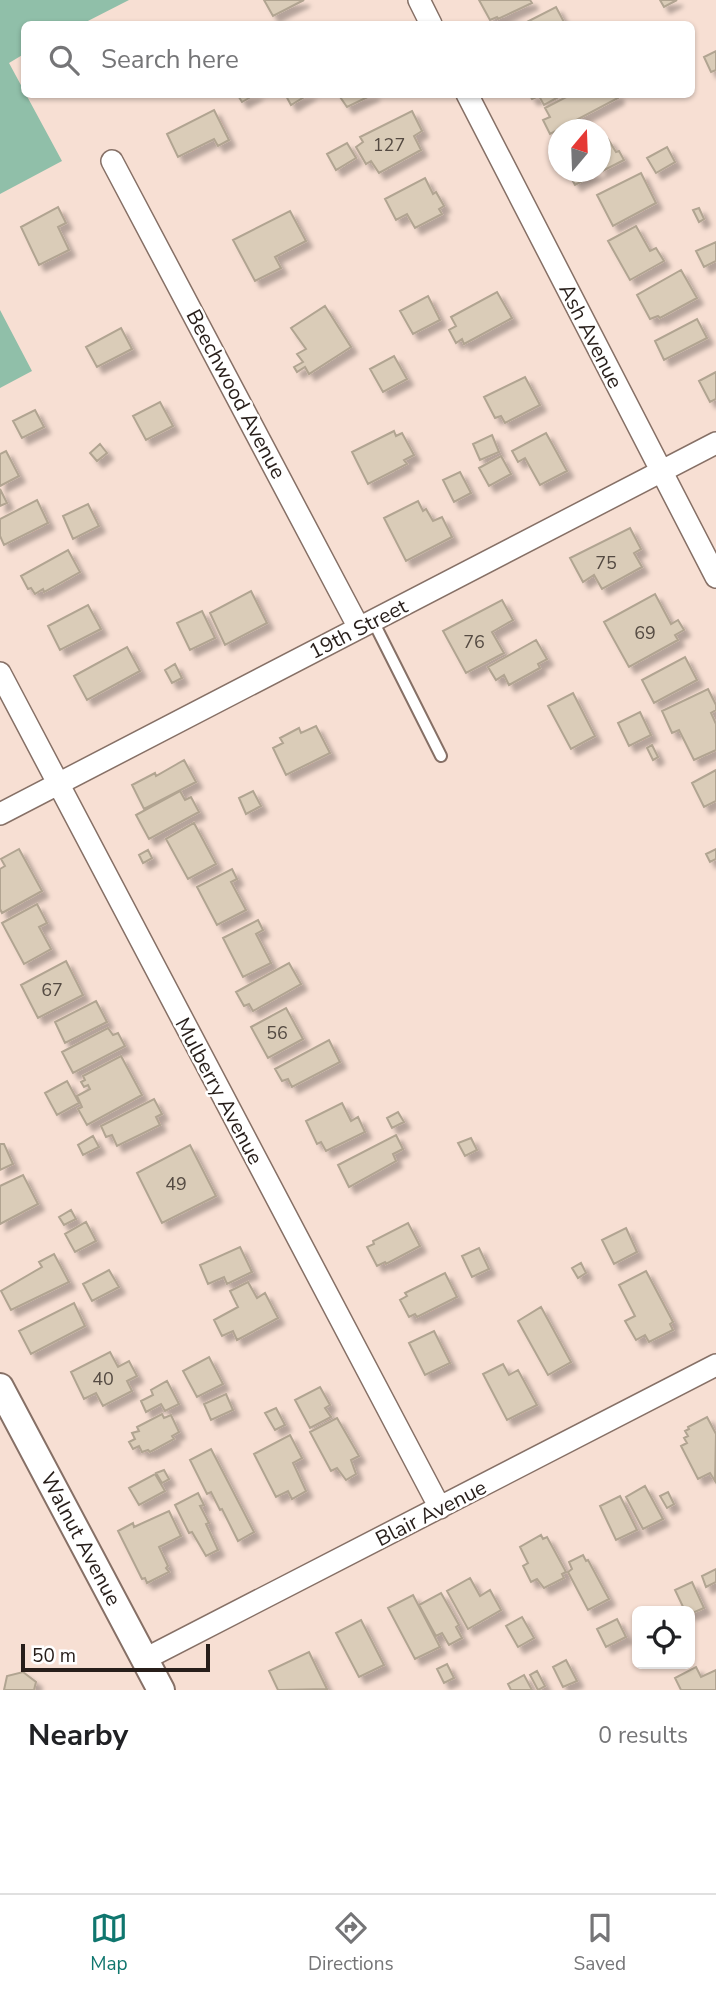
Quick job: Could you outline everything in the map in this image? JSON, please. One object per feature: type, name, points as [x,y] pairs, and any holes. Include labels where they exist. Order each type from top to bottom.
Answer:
[{"type":"street","points":[[419,0],[430,21]]},
{"type":"street","name":"Ash Avenue","points":[[469,98],[716,577]]},
{"type":"street","name":"Beechwood Avenue","points":[[112,161],[366,624]]},
{"type":"street","name":"19th Street","points":[[0,814],[716,443]]},
{"type":"street","name":"Mulberry Avenue","points":[[0,673],[440,1508]]},
{"type":"street","name":"Blair Avenue","points":[[145,1659],[716,1366]]},
{"type":"street","name":"Walnut Avenue","points":[[0,1387],[161,1690]]},
{"type":"lane","name":"Beechwood Avenue","points":[[366,624],[441,756]]},
{"type":"green space","points":[[0,0],[129,0],[88,21],[21,21],[21,56],[9,63],[21,85],[21,98],[28,98],[62,161],[0,194]]},
{"type":"green space","points":[[0,310],[32,371],[0,388]]},
{"type":"building","points":[[264,0],[304,0],[273,16]]},
{"type":"building","points":[[479,0],[530,0],[532,3],[490,20]]},
{"type":"building","points":[[660,0],[677,0],[664,7]]},
{"type":"building","points":[[556,7],[563,21],[529,21]]},
{"type":"building","points":[[716,51],[716,70],[711,72],[704,57]]},
{"type":"building","points":[[287,98],[302,98],[291,105]]},
{"type":"building","points":[[341,98],[366,98],[347,107]]},
{"type":"building","points":[[540,98],[557,98],[544,105]]},
{"type":"building","points":[[564,98],[618,98],[578,119],[548,119],[548,130],[543,120],[550,117],[545,108]]},
{"type":"building","points":[[214,110],[229,140],[218,146],[214,139],[178,157],[167,134]]},
{"type":"building","points":[[412,111],[422,131],[414,136],[421,150],[379,173],[371,161],[366,164],[356,147],[363,142],[360,137]]},
{"type":"building","points":[[347,143],[356,158],[336,170],[327,154]]},
{"type":"building","points":[[611,144],[616,152],[619,151],[624,160],[611,167]]},
{"type":"building","points":[[667,147],[675,162],[656,173],[647,158]]},
{"type":"building","points":[[641,173],[656,203],[613,226],[597,195]]},
{"type":"building","points":[[425,178],[433,194],[436,192],[444,206],[439,209],[442,214],[415,228],[407,214],[396,220],[385,199]]},
{"type":"building","points":[[58,207],[66,223],[58,227],[69,250],[39,265],[21,227]]},
{"type":"building","points":[[699,208],[704,219],[699,222],[693,210]]},
{"type":"building","points":[[290,211],[306,241],[275,257],[281,268],[255,281],[233,240]]},
{"type":"building","points":[[636,226],[650,251],[656,248],[664,261],[630,280],[608,241]]},
{"type":"building","points":[[716,242],[716,261],[704,267],[696,251]]},
{"type":"building","points":[[681,270],[697,298],[660,318],[658,316],[650,319],[637,295]]},
{"type":"building","points":[[497,292],[512,318],[464,344],[462,339],[456,343],[449,330],[456,326],[451,317]]},
{"type":"building","points":[[428,296],[440,320],[413,334],[400,311]]},
{"type":"building","points":[[325,306],[351,347],[309,374],[305,367],[297,372],[294,367],[303,362],[297,354],[306,349],[291,328]]},
{"type":"building","points":[[697,319],[707,338],[664,360],[655,341]]},
{"type":"building","points":[[121,328],[132,349],[97,367],[86,347]]},
{"type":"building","points":[[394,356],[407,379],[383,392],[370,369]]},
{"type":"building","points":[[716,372],[716,399],[710,402],[699,381]]},
{"type":"building","points":[[525,377],[540,405],[505,423],[501,416],[495,418],[484,397]]},
{"type":"building","points":[[160,402],[173,426],[146,440],[133,416]]},
{"type":"building","points":[[35,410],[44,427],[22,438],[13,421]]},
{"type":"building","points":[[394,431],[396,436],[402,433],[414,455],[404,460],[407,464],[368,484],[352,452]]},
{"type":"building","points":[[546,433],[567,471],[540,485],[525,458],[518,462],[512,451]]},
{"type":"building","points":[[492,435],[499,452],[480,460],[473,444]]},
{"type":"building","points":[[100,444],[107,453],[97,461],[90,453]]},
{"type":"building","points":[[6,451],[19,476],[0,486],[0,454]]},
{"type":"building","points":[[501,456],[511,474],[489,486],[479,468]]},
{"type":"building","points":[[460,472],[471,493],[454,502],[443,480]]},
{"type":"building","points":[[0,489],[7,503],[0,506]]},
{"type":"building","points":[[37,500],[48,523],[4,545],[0,536],[0,519]]},
{"type":"building","points":[[418,501],[433,521],[442,517],[452,537],[406,561],[384,518]]},
{"type":"building","points":[[88,504],[99,526],[73,539],[63,516]]},
{"type":"building","points":[[630,528],[641,549],[634,553],[642,567],[602,589],[594,575],[583,582],[570,558]]},
{"type":"building","points":[[68,550],[80,572],[44,592],[43,589],[35,594],[31,588],[28,589],[21,576]]},
{"type":"building","points":[[251,591],[267,623],[225,645],[210,613]]},
{"type":"building","points":[[655,594],[671,624],[678,620],[684,630],[675,635],[678,640],[629,667],[604,622]]},
{"type":"building","points":[[502,600],[513,620],[492,632],[504,653],[466,673],[443,631]]},
{"type":"building","points":[[88,605],[101,629],[60,650],[48,626]]},
{"type":"building","points":[[202,611],[215,638],[190,650],[177,623]]},
{"type":"building","points":[[536,640],[547,659],[538,664],[540,668],[509,685],[504,675],[496,680],[488,667]]},
{"type":"building","points":[[127,647],[140,671],[87,700],[74,676]]},
{"type":"building","points":[[685,657],[697,680],[654,703],[642,680]]},
{"type":"building","points":[[175,664],[182,678],[172,683],[165,670]]},
{"type":"building","points":[[708,689],[716,705],[716,710],[711,713],[716,724],[716,750],[694,760],[679,730],[672,733],[662,711]]},
{"type":"building","points":[[573,693],[595,736],[571,749],[548,706]]},
{"type":"building","points":[[640,712],[651,735],[629,746],[618,723]]},
{"type":"building","points":[[316,726],[330,753],[286,775],[273,748],[283,743],[280,738],[299,728],[301,733]]},
{"type":"building","points":[[652,745],[658,757],[653,760],[647,748]]},
{"type":"building","points":[[184,760],[196,782],[144,809],[132,785],[155,773],[156,776]]},
{"type":"building","points":[[716,770],[716,801],[704,807],[692,783]]},
{"type":"building","points":[[180,791],[185,800],[191,797],[199,812],[149,839],[136,815]]},
{"type":"building","points":[[253,791],[261,806],[246,814],[239,798]]},
{"type":"building","points":[[194,823],[216,864],[188,879],[166,839]]},
{"type":"building","points":[[19,849],[42,891],[2,913],[0,869],[5,866],[1,859]]},
{"type":"building","points":[[716,849],[716,859],[710,862],[706,854]]},
{"type":"building","points":[[148,850],[152,858],[143,863],[139,855]]},
{"type":"building","points":[[232,869],[237,879],[231,882],[246,910],[217,925],[197,887]]},
{"type":"building","points":[[37,904],[47,923],[39,927],[51,949],[24,964],[2,923]]},
{"type":"building","points":[[258,920],[263,930],[256,934],[271,963],[243,977],[223,938]]},
{"type":"building","points":[[66,961],[83,995],[38,1018],[21,985]]},
{"type":"building","points":[[289,963],[301,984],[253,1011],[249,1004],[244,1006],[236,992]]},
{"type":"building","points":[[96,1001],[107,1022],[65,1043],[55,1022]]},
{"type":"building","points":[[286,1008],[303,1039],[268,1058],[251,1027]]},
{"type":"building","points":[[108,1028],[113,1035],[118,1033],[125,1046],[73,1073],[62,1052]]},
{"type":"building","points":[[329,1040],[340,1062],[292,1087],[288,1079],[282,1081],[275,1069]]},
{"type":"building","points":[[121,1056],[142,1095],[87,1125],[78,1109],[82,1107],[77,1096],[90,1089],[88,1085],[84,1087],[81,1082],[85,1080],[83,1076]]},
{"type":"building","points":[[67,1081],[79,1103],[57,1115],[45,1093]]},
{"type":"building","points":[[154,1099],[162,1114],[156,1117],[160,1125],[117,1146],[112,1135],[106,1137],[101,1126]]},
{"type":"building","points":[[342,1103],[351,1121],[358,1117],[365,1132],[326,1151],[321,1142],[317,1144],[306,1121]]},
{"type":"building","points":[[398,1112],[404,1122],[392,1128],[387,1118]]},
{"type":"building","points":[[396,1135],[403,1149],[393,1154],[396,1161],[349,1187],[338,1165]]},
{"type":"building","points":[[93,1136],[99,1147],[83,1155],[78,1145]]},
{"type":"building","points":[[471,1138],[477,1150],[465,1156],[458,1143]]},
{"type":"building","points":[[0,1144],[4,1144],[13,1164],[0,1170]]},
{"type":"building","points":[[190,1145],[216,1196],[162,1223],[137,1173]]},
{"type":"building","points":[[23,1175],[38,1204],[0,1224],[0,1186]]},
{"type":"building","points":[[71,1210],[76,1219],[64,1225],[59,1217]]},
{"type":"building","points":[[86,1222],[96,1241],[75,1252],[65,1234]]},
{"type":"building","points":[[408,1223],[420,1246],[377,1266],[367,1247],[374,1244],[373,1241]]},
{"type":"building","points":[[626,1228],[637,1252],[614,1264],[602,1240]]},
{"type":"building","points":[[240,1247],[252,1272],[227,1284],[224,1277],[208,1284],[200,1265]]},
{"type":"building","points":[[479,1248],[489,1269],[472,1277],[462,1256]]},
{"type":"building","points":[[54,1254],[69,1282],[11,1310],[1,1291],[42,1267],[39,1262]]},
{"type":"building","points":[[581,1263],[586,1273],[578,1278],[572,1268]]},
{"type":"building","points":[[109,1270],[119,1287],[92,1301],[83,1284]]},
{"type":"building","points":[[646,1271],[673,1322],[670,1324],[673,1330],[649,1342],[645,1335],[636,1340],[625,1321],[635,1316],[619,1285]]},
{"type":"building","points":[[445,1273],[457,1297],[417,1317],[415,1314],[409,1317],[400,1300],[407,1296],[405,1293]]},
{"type":"building","points":[[248,1282],[257,1298],[265,1293],[278,1318],[237,1340],[233,1331],[222,1336],[214,1320],[238,1307],[230,1291]]},
{"type":"building","points":[[74,1303],[85,1326],[31,1354],[19,1331]]},
{"type":"building","points":[[541,1307],[571,1362],[548,1375],[518,1321]]},
{"type":"building","points":[[434,1331],[450,1363],[425,1375],[409,1343]]},
{"type":"building","points":[[110,1352],[118,1367],[129,1361],[137,1376],[127,1381],[132,1391],[103,1406],[96,1393],[84,1399],[71,1372]]},
{"type":"building","points":[[209,1357],[223,1384],[197,1397],[183,1371]]},
{"type":"building","points":[[503,1364],[509,1375],[518,1370],[537,1405],[507,1420],[483,1374]]},
{"type":"building","points":[[167,1381],[179,1404],[165,1411],[161,1404],[146,1412],[141,1401],[153,1395],[151,1390]]},
{"type":"building","points":[[320,1387],[330,1405],[325,1408],[331,1417],[310,1428],[295,1400]]},
{"type":"building","points":[[226,1394],[233,1410],[211,1420],[204,1404]]},
{"type":"building","points":[[276,1408],[285,1425],[275,1430],[265,1413]]},
{"type":"building","points":[[162,1414],[164,1418],[171,1415],[179,1432],[172,1436],[174,1439],[150,1452],[142,1452],[139,1446],[133,1449],[129,1442],[135,1439],[132,1433],[139,1431],[137,1427]]},
{"type":"building","points":[[707,1417],[716,1434],[715,1481],[710,1473],[698,1479],[681,1446],[687,1443],[684,1438],[688,1436],[685,1431],[688,1427]]},
{"type":"building","points":[[337,1418],[359,1456],[351,1460],[356,1474],[346,1480],[337,1468],[331,1471],[310,1432]]},
{"type":"building","points":[[290,1435],[302,1458],[293,1463],[306,1491],[292,1499],[288,1491],[276,1497],[254,1454]]},
{"type":"building","points":[[211,1449],[254,1532],[238,1541],[211,1492],[207,1494],[190,1460]]},
{"type":"building","points":[[164,1470],[169,1479],[162,1483],[156,1473]]},
{"type":"building","points":[[155,1474],[165,1491],[139,1505],[129,1488]]},
{"type":"building","points":[[645,1486],[663,1519],[643,1529],[626,1497]]},
{"type":"building","points":[[668,1492],[674,1504],[667,1508],[660,1496]]},
{"type":"building","points":[[198,1493],[204,1505],[200,1506],[209,1523],[206,1524],[218,1550],[206,1556],[192,1532],[189,1533],[175,1505]]},
{"type":"building","points":[[620,1496],[637,1530],[616,1540],[600,1506]]},
{"type":"building","points":[[169,1511],[181,1536],[159,1547],[169,1572],[147,1583],[145,1578],[142,1579],[118,1531],[133,1523],[134,1527]]},
{"type":"building","points":[[541,1535],[543,1539],[547,1537],[566,1572],[562,1574],[564,1578],[544,1588],[537,1579],[531,1582],[523,1566],[528,1563],[520,1547]]},
{"type":"building","points":[[583,1555],[609,1599],[588,1610],[568,1572],[572,1569],[569,1562]]},
{"type":"building","points":[[716,1569],[716,1582],[706,1587],[702,1576]]},
{"type":"building","points":[[470,1578],[480,1596],[490,1590],[501,1610],[468,1629],[447,1591]]},
{"type":"building","points":[[692,1582],[704,1608],[695,1612],[695,1606],[683,1606],[675,1590]]},
{"type":"building","points":[[441,1593],[459,1625],[456,1627],[462,1638],[449,1645],[442,1633],[436,1636],[419,1605]]},
{"type":"building","points":[[413,1595],[440,1647],[415,1659],[388,1608]]},
{"type":"building","points":[[522,1617],[534,1638],[518,1647],[506,1626]]},
{"type":"building","points":[[617,1619],[626,1637],[606,1647],[597,1629]]},
{"type":"building","points":[[361,1620],[384,1665],[359,1677],[336,1633]]},
{"type":"building","points":[[309,1652],[327,1689],[278,1690],[269,1671]]},
{"type":"building","points":[[566,1660],[577,1681],[563,1687],[553,1667]]},
{"type":"building","points":[[447,1664],[454,1678],[444,1683],[437,1669]]},
{"type":"building","points":[[695,1668],[701,1677],[716,1670],[716,1690],[681,1690],[675,1678]]},
{"type":"building","points":[[537,1671],[545,1686],[538,1690],[530,1675]]},
{"type":"building","points":[[23,1672],[36,1682],[34,1690],[4,1690],[7,1676]]},
{"type":"building","points":[[524,1675],[532,1690],[511,1690],[508,1684]]}]
